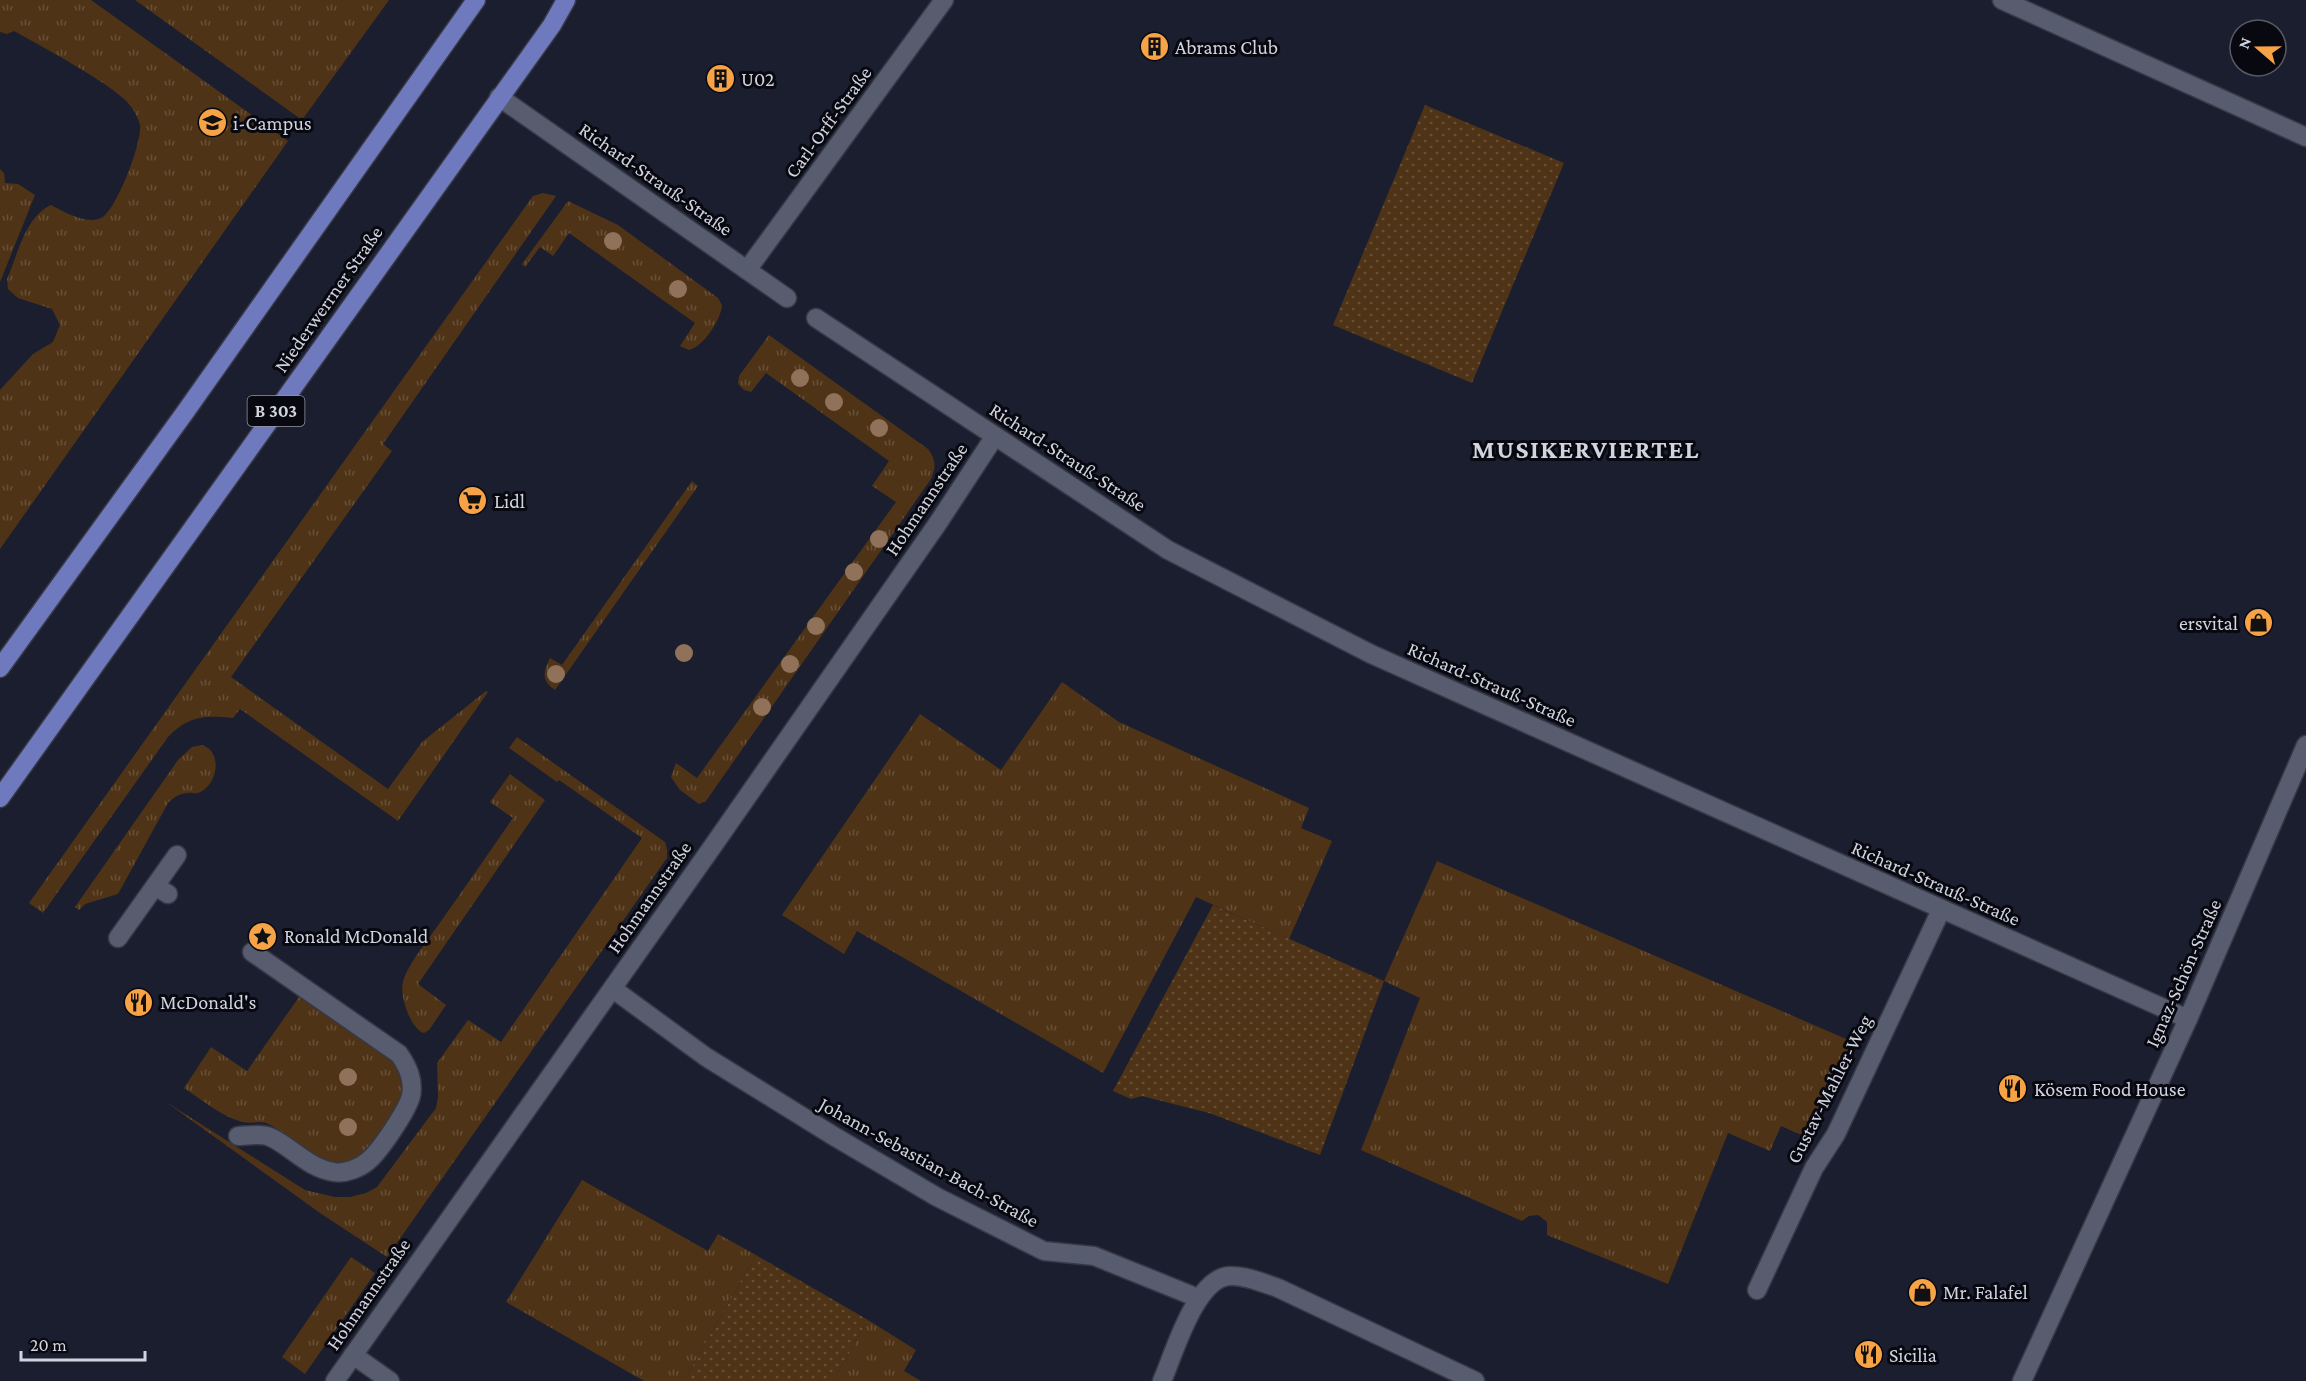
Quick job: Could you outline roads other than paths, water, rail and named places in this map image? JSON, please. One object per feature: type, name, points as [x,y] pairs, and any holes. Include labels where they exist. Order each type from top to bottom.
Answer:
[{"type":"main road","points":[[0,668],[186,411],[476,0]]},
{"type":"main road","name":"Niederwerrner Straße","points":[[0,798],[552,25],[566,0]]},
{"type":"street","name":"Carl-Orff-Straße","points":[[747,270],[944,0]]},
{"type":"street","points":[[2002,0],[2306,137]]},
{"type":"street","name":"Richard-Strauß-Straße","points":[[499,97],[787,297]]},
{"type":"street","name":"Richard-Strauß-Straße","points":[[816,318],[1168,549],[1371,654],[2188,1019]]},
{"type":"street","name":"Hohmannstraße","points":[[335,1381],[938,523],[995,436]]},
{"type":"street","name":"Ignaz-Schön-Straße","points":[[2022,1381],[2188,1019],[2306,745]]},
{"type":"street","points":[[118,938],[161,890],[177,855]]},
{"type":"street","name":"Gustav-Mahler-Weg","points":[[1757,1290],[1814,1168],[1836,1134],[1941,910]]},
{"type":"street","points":[[238,1136],[268,1136],[313,1164],[334,1172],[351,1171],[368,1161],[405,1112],[411,1095],[409,1072],[399,1054],[252,952]]},
{"type":"street","name":"Johann-Sebastian-Bach-Straße","points":[[613,988],[706,1057],[937,1197],[1044,1251],[1094,1256],[1198,1298]]},
{"type":"street","points":[[1162,1381],[1198,1298],[1210,1285],[1228,1276],[1278,1288],[1475,1381]]},
{"type":"street","points":[[353,1355],[390,1381]]},
{"type":"place","name":"Abrams Club","points":[[1154,47]]},
{"type":"place","name":"U02","points":[[720,79]]},
{"type":"place","name":"i-Campus","points":[[212,123]]},
{"type":"place","name":"Lidl","points":[[473,501]]},
{"type":"place","name":"ersvital","points":[[2259,623]]},
{"type":"place","name":"Ronald McDonald","points":[[263,936]]},
{"type":"place","name":"McDonald's","points":[[139,1002]]},
{"type":"place","name":"Kösem Food House","points":[[2013,1089]]},
{"type":"place","name":"Mr. Falafel","points":[[1922,1292]]},
{"type":"place","name":"Sicilia","points":[[1868,1355]]},
{"type":"district","name":"MUSIKERVIERTEL","points":[[1586,449]]}]
